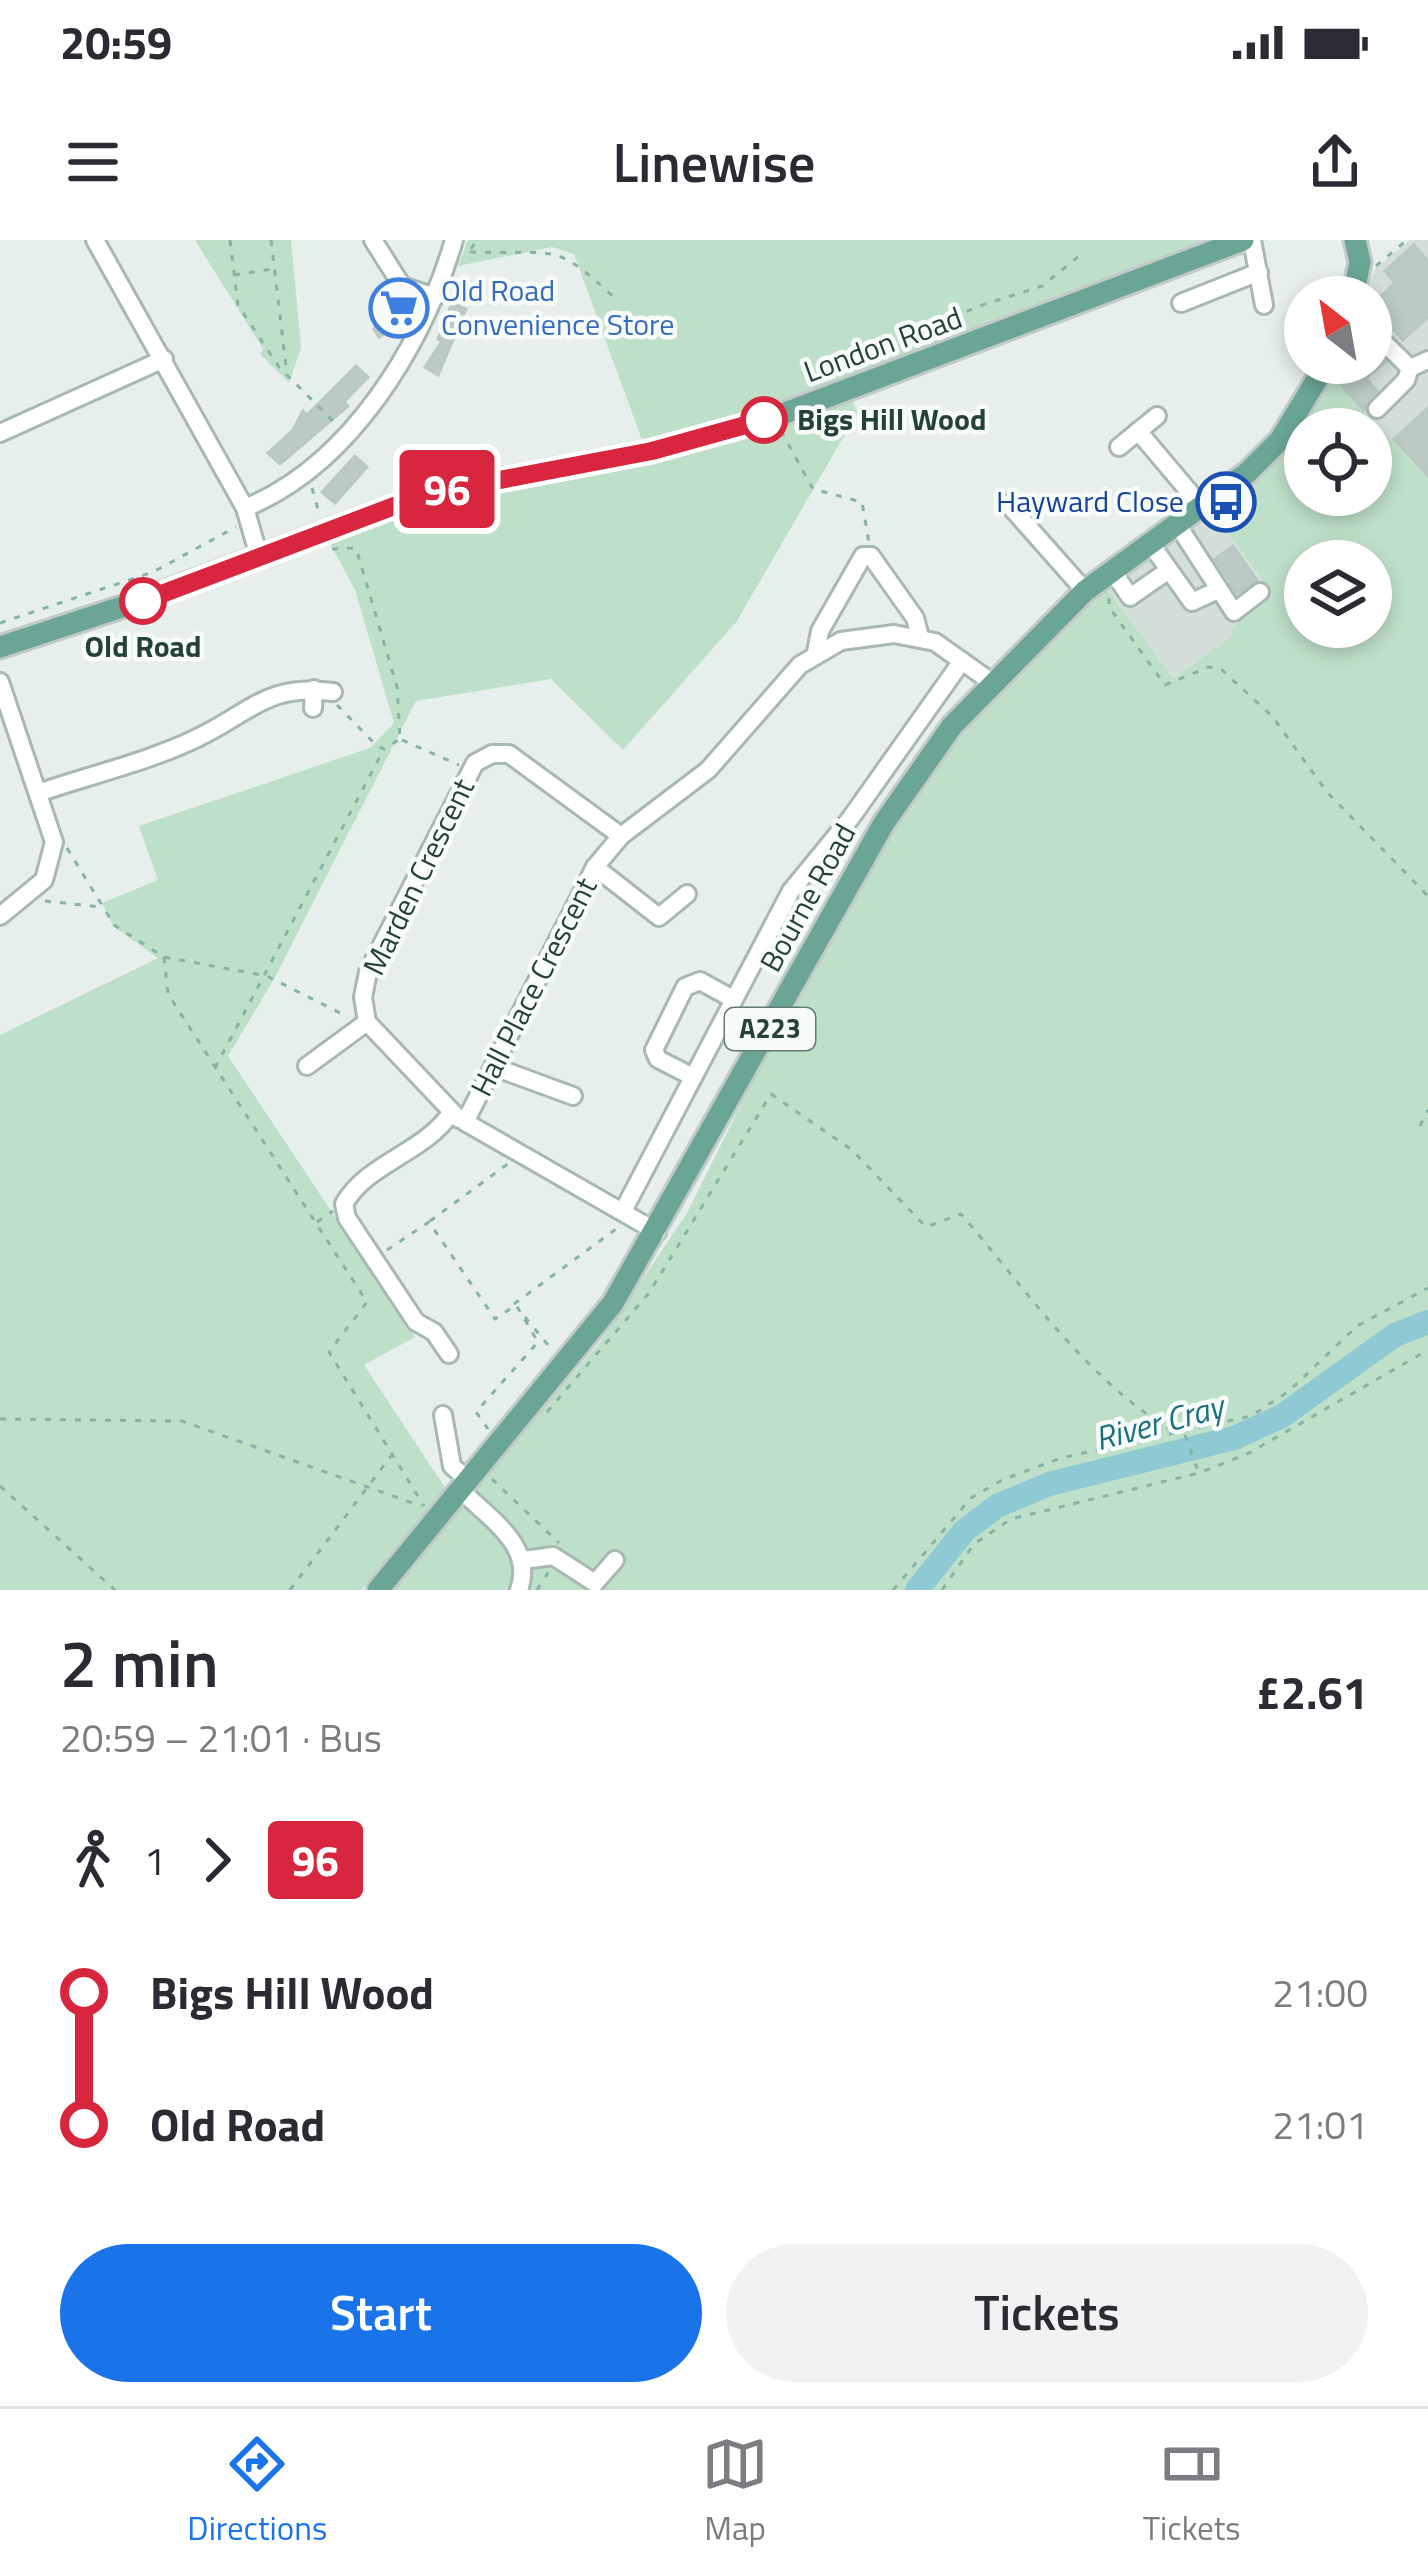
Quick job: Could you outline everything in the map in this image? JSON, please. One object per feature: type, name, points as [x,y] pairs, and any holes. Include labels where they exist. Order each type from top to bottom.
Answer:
[{"type":"main road","name":"London Road","points":[[0,647],[143,601],[426,494],[773,423],[1247,240]]},
{"type":"main road","points":[[1355,240],[1360,262],[1357,276]]},
{"type":"main road","name":"Bourne Road","points":[[377,1590],[431,1514],[474,1483],[590,1335],[657,1232],[884,823],[941,740],[990,681],[1085,591],[1202,507],[1280,440],[1314,384]]},
{"type":"street","points":[[95,240],[248,513],[258,554]]},
{"type":"street","points":[[373,240],[403,286],[435,297]]},
{"type":"street","points":[[1247,240],[1264,305]]},
{"type":"street","points":[[248,513],[345,433],[412,347],[462,246]]},
{"type":"street","points":[[1181,303],[1259,272]]},
{"type":"street","points":[[1379,408],[1419,364],[1392,345]]},
{"type":"street","points":[[0,433],[164,359]]},
{"type":"street","points":[[1119,446],[1156,416]]},
{"type":"street","points":[[1138,431],[1202,507]]},
{"type":"street","points":[[1008,504],[1085,591]]},
{"type":"street","points":[[1177,524],[1234,611],[1259,592]]},
{"type":"street","points":[[1150,543],[1192,602],[1218,590]]},
{"type":"street","points":[[871,556],[916,618],[920,638]]},
{"type":"street","name":"Hall Place Crescent","points":[[657,1232],[458,1118],[494,1066],[595,866],[621,836],[708,770],[816,652],[820,631],[856,563],[871,556]]},
{"type":"street","points":[[1112,570],[1130,597],[1168,570]]},
{"type":"street","points":[[816,652],[866,635],[920,638],[990,681]]},
{"type":"street","points":[[625,1212],[798,879],[850,819],[962,662]]},
{"type":"street","points":[[0,685],[54,842],[44,880],[0,916]]},
{"type":"street","points":[[38,793],[199,738],[263,698],[320,696]]},
{"type":"street","name":"Marden Crescent","points":[[367,1022],[368,972],[471,770],[491,754],[509,754],[621,836]]},
{"type":"street","points":[[595,866],[658,917],[687,894]]},
{"type":"street","points":[[693,1077],[658,1059],[654,1046],[690,982],[734,999]]},
{"type":"street","points":[[307,1066],[367,1022],[458,1118],[353,1189],[344,1204],[373,1259],[416,1322],[434,1332],[449,1354]]},
{"type":"street","points":[[494,1066],[573,1096]]},
{"type":"street","points":[[443,1415],[452,1466],[474,1483],[524,1560],[519,1590]]},
{"type":"street","points":[[524,1560],[553,1556],[595,1583],[615,1559]]},
{"type":"path","points":[[230,240],[238,305],[286,377],[345,433]]},
{"type":"path","points":[[271,240],[286,377]]},
{"type":"path","points":[[1372,268],[1407,240]]},
{"type":"path","points":[[462,246],[513,253],[553,244]]},
{"type":"path","points":[[578,252],[618,301]]},
{"type":"path","points":[[873,359],[976,307],[1042,286],[1083,254]]},
{"type":"path","points":[[232,275],[276,268]]},
{"type":"path","points":[[272,356],[284,351]]},
{"type":"path","points":[[773,423],[812,490],[862,502],[871,556]]},
{"type":"path","points":[[302,472],[326,528],[327,549],[356,548],[397,687],[400,739]]},
{"type":"path","points":[[0,623],[153,572],[248,513]]},
{"type":"path","points":[[1109,594],[1109,607],[1165,685],[1209,667],[1234,680],[1272,716],[1327,792],[1428,896]]},
{"type":"path","points":[[320,696],[384,749]]},
{"type":"path","points":[[214,1070],[384,749],[400,739]]},
{"type":"path","points":[[400,739],[471,770]]},
{"type":"path","points":[[54,842],[69,848],[114,925],[164,957],[267,976],[367,1022]]},
{"type":"path","points":[[25,899],[103,908]]},
{"type":"path","points":[[164,957],[168,994],[367,1302],[329,1352],[431,1514]]},
{"type":"path","points":[[534,1428],[649,1293],[771,1094],[852,1150],[926,1226],[961,1214],[1090,1363],[1156,1422],[1185,1437],[1199,1473]]},
{"type":"path","points":[[1420,1126],[1428,1110]]},
{"type":"path","points":[[373,1259],[521,1155]]},
{"type":"path","points":[[316,1222],[333,1211]]},
{"type":"path","points":[[429,1222],[494,1319],[611,1238],[625,1212]]},
{"type":"path","points":[[1185,1437],[1251,1416],[1289,1391],[1357,1326],[1428,1288]]},
{"type":"path","points":[[516,1305],[543,1338]]},
{"type":"path","points":[[500,1445],[476,1412],[538,1342],[524,1316]]},
{"type":"path","points":[[942,1590],[974,1544],[1011,1519],[1199,1473],[1295,1431],[1428,1350]]},
{"type":"path","points":[[0,1419],[182,1421],[431,1514]]},
{"type":"path","points":[[893,1590],[971,1498],[1002,1480],[1061,1458],[1177,1433]]},
{"type":"path","points":[[290,1590],[392,1455]]},
{"type":"path","points":[[474,1483],[569,1552]]},
{"type":"path","points":[[0,1486],[115,1590]]},
{"type":"shaded area","points":[[1410,240],[1428,240],[1428,479],[1392,441],[1392,408],[1361,408],[1339,384],[1392,384],[1392,276],[1372,276]]},
{"type":"shaded area","points":[[1213,512],[1273,595],[1231,630],[1234,636],[1173,678],[1105,586]]},
{"type":"green space","points":[[195,240],[291,240],[301,348],[289,383],[260,354],[263,349]]},
{"type":"green space","points":[[468,240],[1209,240],[754,411],[642,440],[574,254],[552,247],[458,266]]},
{"type":"green space","points":[[1326,384],[1339,384],[1361,408],[1311,408]]},
{"type":"green space","points":[[852,401],[858,412],[737,621],[623,750],[551,679],[416,701],[274,979],[228,1056],[415,1337],[364,1365],[446,1489],[361,1590],[0,1590],[0,1035],[158,958],[113,926],[102,903],[158,880],[139,826],[370,748],[394,723],[355,590],[327,538],[428,506],[735,443]]},
{"type":"green space","points":[[1392,441],[1428,479],[1428,1590],[389,1590],[601,1341],[687,1213],[769,1048],[904,809],[991,694],[1105,586],[1173,678],[1233,636],[1230,630],[1273,595],[1213,512],[1284,448],[1284,516],[1392,516]]},
{"type":"building","points":[[1414,245],[1428,261],[1428,317],[1403,340],[1392,328],[1395,283],[1385,271]]},
{"type":"building","points":[[395,296],[412,305],[399,325],[379,337],[374,329]]},
{"type":"building","points":[[452,303],[466,309],[438,375],[425,367],[442,341],[438,339]]},
{"type":"building","points":[[356,366],[368,377],[344,402],[348,406],[280,464],[268,453],[293,430],[303,411],[307,415]]},
{"type":"building","points":[[1341,384],[1371,384],[1377,391],[1362,408]]},
{"type":"building","points":[[1428,408],[1428,476],[1394,439]]},
{"type":"building","points":[[355,456],[367,467],[335,503],[322,492]]},
{"type":"building","points":[[1233,546],[1257,580],[1237,593],[1215,559]]},
{"type":"waterway","name":"River Cray","points":[[917,1590],[964,1531],[997,1506],[1049,1484],[1234,1438],[1282,1416],[1395,1335],[1428,1322]]},
{"type":"bus line","name":"96","points":[[143,601],[368,512],[426,494],[652,451],[764,420]]},
{"type":"place","name":"Old Road Convenience Store","points":[[399,308]]},
{"type":"place","name":"Bigs Hill Wood","points":[[764,420]]},
{"type":"place","name":"Hayward Close","points":[[1226,502]]},
{"type":"place","name":"Old Road","points":[[143,601]]}]
